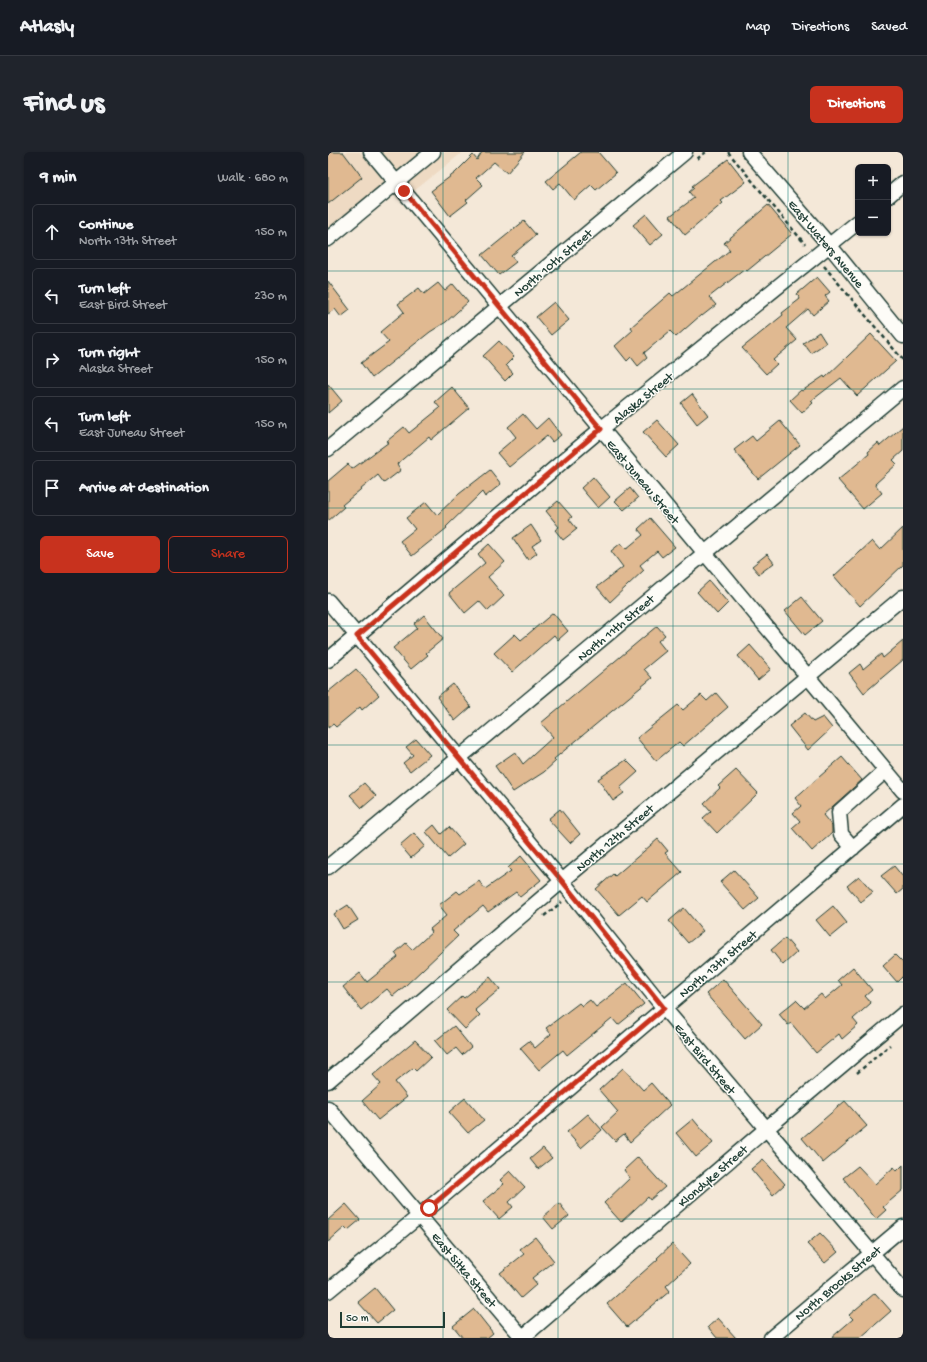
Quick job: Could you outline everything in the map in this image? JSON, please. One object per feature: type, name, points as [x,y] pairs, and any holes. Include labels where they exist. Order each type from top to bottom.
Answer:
[{"type":"street","name":"East Juneau Street","points":[[371,152],[903,791]]},
{"type":"street","points":[[328,239],[433,152]]},
{"type":"street","name":"North 10th Street","points":[[328,449],[498,306],[685,152]]},
{"type":"street","name":"East Waters Avenue","points":[[750,152],[830,246],[903,336]]},
{"type":"street","points":[[891,193],[903,183]]},
{"type":"street","name":"Alaska Street","points":[[328,660],[601,429],[855,225]]},
{"type":"street","name":"North 11th Street","points":[[328,867],[704,552],[903,388]]},
{"type":"street","name":"North 12th Street","points":[[328,1080],[562,881],[903,597]]},
{"type":"street","name":"East Bird Street","points":[[328,601],[562,881],[664,1008],[903,1290]]},
{"type":"street","points":[[853,848],[841,834],[840,812],[885,771]]},
{"type":"street","name":"North 13th Street","points":[[328,1291],[420,1215],[903,805]]},
{"type":"street","name":"Klondyke Street","points":[[523,1338],[766,1129],[903,1014]]},
{"type":"street","name":"East Sitka Street","points":[[328,1108],[523,1338]]},
{"type":"street","name":"North Brooks Street","points":[[771,1338],[903,1227]]},
{"type":"path","points":[[728,152],[805,244]]},
{"type":"path","points":[[822,264],[903,360]]},
{"type":"shaded area","points":[[328,152],[360,152],[385,182],[328,230]]},
{"type":"shaded area","points":[[381,152],[421,152],[398,172]]},
{"type":"shaded area","points":[[444,152],[463,152],[414,191],[407,183]]},
{"type":"building","points":[[328,152],[343,152],[362,177],[328,204]]},
{"type":"building","points":[[482,152],[525,152],[507,173],[494,162],[476,178],[483,185],[466,200],[468,202],[450,216],[431,191],[455,173],[473,155],[477,160]]},
{"type":"building","points":[[581,152],[598,152],[616,173],[596,190],[591,185],[574,200],[560,183],[553,189],[546,181]]},
{"type":"building","points":[[728,159],[746,182],[721,201],[723,203],[685,235],[670,216],[694,198],[689,192],[694,188],[692,186]]},
{"type":"building","points":[[768,205],[792,234],[747,271],[745,269],[709,297],[716,305],[702,316],[701,315],[676,337],[670,331],[644,353],[647,358],[638,366],[631,357],[627,361],[615,346],[633,330],[631,327],[670,293],[673,296],[730,250],[724,243]]},
{"type":"building","points":[[646,214],[663,234],[650,245],[633,225]]},
{"type":"building","points":[[524,221],[536,235],[511,256],[516,262],[499,275],[482,255]]},
{"type":"building","points":[[817,277],[830,292],[825,296],[829,301],[813,315],[808,309],[786,328],[797,340],[773,360],[777,364],[766,374],[742,348],[783,315],[782,313],[800,299],[797,294]]},
{"type":"building","points":[[328,281],[350,310],[341,317],[335,309],[328,314]]},
{"type":"building","points":[[438,283],[445,291],[453,284],[468,302],[446,322],[430,332],[372,378],[361,363],[389,342],[380,332],[404,312],[398,304],[419,288],[424,294]]},
{"type":"building","points":[[554,302],[569,320],[551,335],[536,317]]},
{"type":"building","points":[[819,332],[826,343],[811,353],[803,343]]},
{"type":"building","points":[[871,334],[896,361],[857,396],[841,378],[811,401],[813,403],[802,413],[790,400],[801,390],[802,391],[824,376],[825,378]]},
{"type":"building","points":[[499,341],[514,357],[506,365],[513,373],[505,381],[483,356]]},
{"type":"building","points":[[328,384],[342,401],[328,413]]},
{"type":"building","points":[[452,387],[469,408],[431,440],[429,437],[397,464],[401,470],[384,483],[378,475],[342,505],[344,507],[328,521],[328,481],[348,464],[352,469],[389,442],[387,441],[404,427],[409,433],[440,408],[435,402]]},
{"type":"building","points":[[692,394],[708,415],[697,424],[681,403]]},
{"type":"building","points":[[523,414],[536,429],[548,418],[561,435],[552,442],[547,436],[509,467],[497,453],[516,437],[508,427]]},
{"type":"building","points":[[657,420],[679,445],[666,457],[643,432]]},
{"type":"building","points":[[780,421],[800,445],[758,479],[734,450],[752,436],[756,441]]},
{"type":"building","points":[[903,426],[903,451],[893,460],[897,464],[875,484],[882,493],[863,509],[838,480],[869,454],[868,452],[878,443],[880,446]]},
{"type":"building","points":[[490,470],[501,484],[485,497],[482,492],[446,527],[447,528],[412,556],[400,541],[415,529],[406,518],[426,502],[437,515],[459,494]]},
{"type":"building","points":[[593,477],[610,497],[598,508],[581,488]]},
{"type":"building","points":[[630,488],[638,498],[624,510],[615,501]]},
{"type":"building","points":[[558,501],[572,517],[569,519],[577,529],[563,540],[555,530],[559,527],[546,511]]},
{"type":"building","points":[[650,518],[675,547],[662,557],[657,551],[640,565],[644,570],[610,602],[597,587],[623,567],[611,551],[621,543],[626,549],[643,535],[638,529]]},
{"type":"building","points":[[531,525],[541,540],[532,546],[537,553],[528,560],[513,538]]},
{"type":"building","points":[[903,528],[903,565],[860,606],[834,576],[872,541],[880,550]]},
{"type":"building","points":[[489,544],[505,562],[488,577],[504,596],[488,611],[479,601],[465,613],[449,593],[485,563],[478,554]]},
{"type":"building","points":[[767,554],[774,563],[759,574],[752,566]]},
{"type":"building","points":[[709,581],[728,603],[717,614],[697,592]]},
{"type":"building","points":[[802,597],[822,621],[805,635],[785,611]]},
{"type":"building","points":[[553,613],[568,631],[558,640],[554,635],[512,672],[494,653],[515,634],[521,640]]},
{"type":"building","points":[[424,615],[443,639],[426,653],[428,655],[411,669],[393,648],[417,628],[414,624]]},
{"type":"building","points":[[657,626],[665,635],[658,641],[666,651],[644,669],[652,678],[554,759],[556,761],[544,772],[513,792],[495,766],[515,752],[523,764],[553,737],[541,723]]},
{"type":"building","points":[[903,641],[903,660],[864,693],[849,673],[860,664],[863,669],[881,654],[883,658]]},
{"type":"building","points":[[750,645],[771,669],[758,680],[738,656]]},
{"type":"building","points":[[356,669],[379,695],[362,710],[360,707],[336,727],[333,724],[328,728],[328,692]]},
{"type":"building","points":[[453,684],[471,707],[455,721],[437,697]]},
{"type":"building","points":[[716,693],[728,707],[683,746],[679,742],[656,761],[637,738],[678,705],[683,710],[701,695],[707,701]]},
{"type":"building","points":[[805,713],[813,722],[823,717],[832,728],[808,750],[789,726]]},
{"type":"building","points":[[416,739],[430,755],[410,771],[403,763],[413,755],[406,747]]},
{"type":"building","points":[[842,757],[862,780],[823,815],[832,826],[832,833],[812,851],[792,828],[800,821],[793,813],[801,806],[795,798]]},
{"type":"building","points":[[626,760],[638,772],[620,788],[624,793],[613,801],[598,779]]},
{"type":"building","points":[[736,770],[758,793],[717,833],[703,818],[711,811],[704,803],[720,788],[718,786]]},
{"type":"building","points":[[364,783],[376,796],[362,808],[350,795]]},
{"type":"building","points":[[560,809],[580,834],[570,843],[548,819]]},
{"type":"building","points":[[434,825],[441,834],[449,827],[464,844],[448,858],[426,832]]},
{"type":"building","points":[[414,833],[425,846],[411,858],[400,845]]},
{"type":"building","points":[[658,839],[668,851],[665,853],[682,872],[647,902],[642,896],[619,915],[596,889],[613,874],[615,876]]},
{"type":"building","points":[[521,856],[541,880],[520,897],[516,892],[488,912],[483,906],[453,931],[458,936],[405,986],[393,996],[387,989],[361,1010],[343,987],[360,973],[367,982],[398,957],[395,953],[406,943],[412,950],[432,932],[430,929],[447,915],[439,905],[457,891],[460,894],[479,881],[485,889],[511,871],[508,868]]},
{"type":"building","points":[[894,866],[903,877],[903,889],[897,894],[881,876]]},
{"type":"building","points":[[734,870],[759,898],[745,910],[720,882]]},
{"type":"building","points":[[859,876],[873,892],[861,902],[847,886]]},
{"type":"building","points":[[348,905],[358,920],[343,929],[334,914]]},
{"type":"building","points":[[833,906],[847,923],[830,937],[816,920]]},
{"type":"building","points":[[684,908],[703,931],[688,943],[669,921]]},
{"type":"building","points":[[785,938],[797,952],[783,965],[771,950]]},
{"type":"building","points":[[895,955],[903,963],[903,976],[897,982],[883,966]]},
{"type":"building","points":[[853,967],[872,990],[865,996],[871,1003],[853,1019],[858,1025],[842,1039],[839,1034],[816,1053],[791,1023],[788,1025],[779,1014],[796,1000],[804,1008],[821,994],[825,999],[842,985],[838,980]]},
{"type":"building","points":[[490,977],[500,989],[475,1010],[480,1015],[465,1029],[447,1010],[462,996],[464,998]]},
{"type":"building","points":[[723,979],[762,1024],[745,1039],[706,994]]},
{"type":"building","points":[[627,983],[644,1004],[618,1025],[612,1018],[567,1055],[563,1050],[539,1070],[520,1048],[529,1041],[535,1048],[551,1034],[546,1028],[579,1003],[582,1006],[590,1000],[596,1007]]},
{"type":"building","points":[[454,1026],[471,1047],[462,1055],[456,1048],[447,1055],[435,1041]]},
{"type":"building","points":[[415,1040],[431,1057],[416,1071],[413,1068],[395,1082],[407,1097],[378,1120],[362,1101],[381,1084],[373,1075]]},
{"type":"building","points":[[623,1068],[643,1090],[651,1083],[670,1105],[630,1142],[624,1134],[615,1141],[602,1127],[618,1112],[599,1090]]},
{"type":"building","points":[[465,1098],[484,1120],[468,1133],[449,1112]]},
{"type":"building","points":[[845,1101],[867,1126],[823,1163],[802,1138]]},
{"type":"building","points":[[588,1114],[602,1130],[581,1148],[567,1132]]},
{"type":"building","points":[[693,1119],[713,1143],[696,1157],[676,1133]]},
{"type":"building","points":[[543,1148],[552,1158],[538,1169],[530,1159]]},
{"type":"building","points":[[638,1157],[665,1187],[650,1200],[648,1197],[621,1222],[604,1203],[630,1178],[624,1170]]},
{"type":"building","points":[[763,1159],[785,1184],[773,1195],[751,1169]]},
{"type":"building","points":[[903,1165],[903,1190],[883,1207],[886,1210],[876,1219],[843,1178],[858,1166],[875,1184],[894,1167],[897,1171]]},
{"type":"building","points":[[510,1171],[525,1187],[509,1202],[513,1207],[499,1219],[483,1201],[504,1184],[500,1180]]},
{"type":"building","points":[[559,1203],[569,1216],[553,1229],[543,1217]]},
{"type":"building","points":[[346,1204],[360,1220],[348,1230],[345,1227],[328,1242],[328,1220]]},
{"type":"building","points":[[820,1233],[838,1252],[825,1263],[807,1244]]},
{"type":"building","points":[[535,1237],[554,1261],[532,1278],[537,1284],[521,1298],[500,1273],[524,1254],[520,1249]]},
{"type":"building","points":[[672,1244],[690,1264],[666,1286],[670,1291],[627,1327],[607,1304],[658,1259],[657,1258]]},
{"type":"building","points":[[375,1288],[393,1310],[377,1323],[358,1302]]},
{"type":"building","points":[[875,1293],[891,1311],[860,1338],[831,1338],[853,1319],[849,1315]]},
{"type":"building","points":[[474,1309],[493,1333],[487,1338],[463,1338],[453,1326]]},
{"type":"building","points":[[718,1318],[736,1338],[717,1338],[708,1327]]},
{"type":"route","points":[[404,191],[601,429],[357,636],[562,881],[664,1008],[429,1208]]}]
